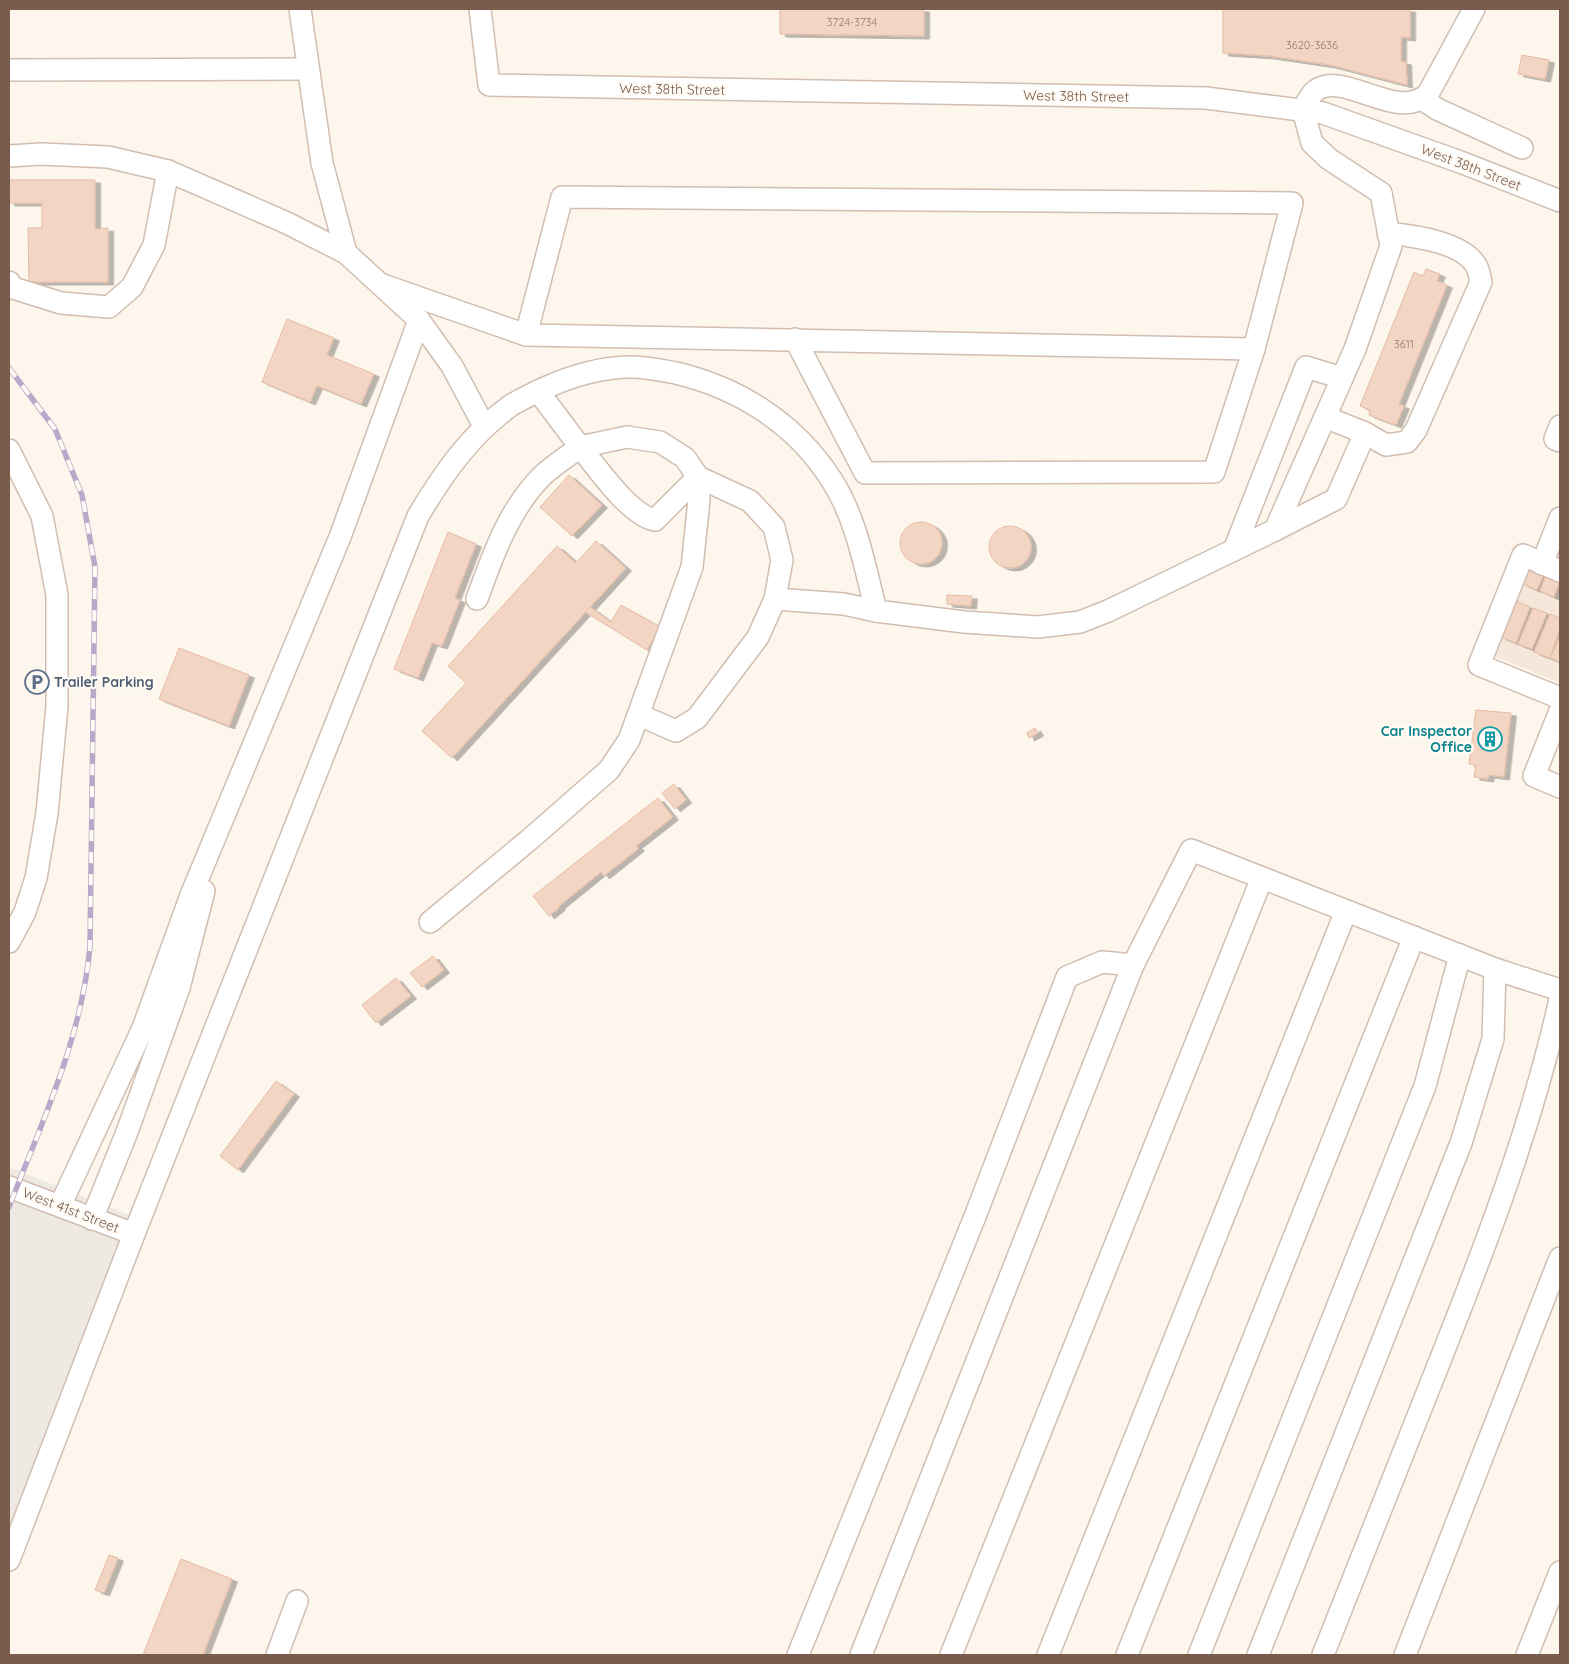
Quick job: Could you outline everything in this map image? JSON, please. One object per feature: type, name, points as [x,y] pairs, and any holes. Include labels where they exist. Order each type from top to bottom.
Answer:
[{"type":"street","points":[[300,9],[322,163],[346,253]]},
{"type":"street","name":"West 38th Street","points":[[480,9],[488,85],[1206,98],[1323,113],[1463,163],[1560,202]]},
{"type":"street","points":[[1275,530],[1355,348],[1391,246],[1381,193],[1329,159],[1312,143],[1303,110],[1314,91],[1326,85],[1359,91],[1400,103],[1411,104],[1422,100],[1428,94],[1474,9]]},
{"type":"street","points":[[9,70],[308,69]]},
{"type":"street","points":[[1422,100],[1437,109],[1522,148]]},
{"type":"street","points":[[9,156],[42,154],[108,157],[168,171],[287,222],[346,253],[419,320],[452,366],[484,426]]},
{"type":"street","points":[[9,282],[13,288],[61,303],[109,307],[132,287],[154,245],[168,171]]},
{"type":"street","points":[[526,335],[562,197],[1292,203],[1254,349],[1214,472],[866,473],[795,339]]},
{"type":"street","points":[[1325,417],[1364,433],[1386,445],[1407,442],[1416,430],[1481,282],[1476,266],[1460,252],[1432,240],[1388,232]]},
{"type":"street","points":[[380,284],[526,335],[1254,349]]},
{"type":"street","points":[[60,1206],[143,1028],[209,853],[340,537],[419,320]]},
{"type":"street","points":[[9,1560],[134,1234],[418,516],[437,484],[459,454],[484,426],[511,405],[569,378],[602,369],[629,366],[656,369],[715,385],[744,398],[770,414],[792,431],[814,454],[832,480],[847,510],[857,539],[876,611]]},
{"type":"street","points":[[1234,550],[1306,367],[1342,378]]},
{"type":"street","points":[[538,391],[614,488],[645,518],[655,520],[698,477]]},
{"type":"street","points":[[775,599],[844,604],[876,611],[964,622],[1038,626],[1080,622],[1108,611],[1336,499],[1364,433]]},
{"type":"street","points":[[477,598],[499,540],[522,500],[542,477],[580,447],[627,437],[660,442],[685,458],[698,477],[750,501],[774,527],[782,560],[775,599],[758,637],[697,718],[676,731],[639,715]]},
{"type":"street","points":[[9,450],[42,516],[48,543],[57,595],[57,706],[47,813],[36,878],[25,912],[9,942]]},
{"type":"street","points":[[430,922],[610,770],[629,740],[692,567],[699,500],[698,477]]},
{"type":"street","points":[[1560,518],[1551,567],[1523,555],[1479,665],[1560,698]]},
{"type":"street","points":[[1560,712],[1556,734],[1534,776],[1560,787]]},
{"type":"street","points":[[861,1655],[1133,965],[1191,850],[1495,969],[1560,990]]},
{"type":"street","points":[[92,1218],[127,1132],[179,988],[204,897],[209,853]]},
{"type":"street","points":[[950,1655],[1262,878]]},
{"type":"street","points":[[1048,1655],[1346,911]]},
{"type":"street","points":[[1127,1655],[1414,937]]},
{"type":"street","points":[[1199,1655],[1425,1086],[1460,955]]},
{"type":"street","points":[[798,1655],[976,1214],[1067,977],[1102,962],[1133,965]]},
{"type":"street","points":[[1258,1655],[1462,1143],[1493,1039],[1495,969]]},
{"type":"street","points":[[1323,1655],[1465,1296],[1512,1169],[1546,1061],[1560,999]]},
{"type":"street","name":"West 41st Street","points":[[9,1187],[134,1234]]},
{"type":"street","points":[[1405,1655],[1560,1258]]},
{"type":"street","points":[[1527,1655],[1560,1572]]},
{"type":"street","points":[[277,1655],[297,1601]]},
{"type":"shaded area","points":[[1560,518],[1560,683],[1484,652],[1523,555],[1543,563]]},
{"type":"shaded area","points":[[9,1167],[134,1217],[9,1531]]},
{"type":"building","points":[[780,9],[924,9],[924,36],[780,34]]},
{"type":"building","points":[[1223,9],[1410,9],[1410,38],[1401,37],[1401,61],[1406,62],[1407,85],[1330,65],[1269,56],[1223,53]]},
{"type":"building","points":[[1522,55],[1549,60],[1545,79],[1518,74]]},
{"type":"building","points":[[9,180],[95,180],[95,229],[108,228],[108,282],[29,282],[28,228],[42,228],[42,203],[9,203]]},
{"type":"building","points":[[1426,269],[1440,274],[1437,281],[1447,285],[1399,404],[1404,406],[1396,425],[1369,415],[1370,410],[1360,406],[1414,272],[1423,276]]},
{"type":"building","points":[[287,319],[334,338],[327,355],[374,374],[361,404],[317,386],[310,402],[262,382]]},
{"type":"building","points":[[569,475],[602,505],[572,536],[540,507]]},
{"type":"building","points":[[921,522],[936,528],[942,543],[936,558],[921,564],[906,558],[900,543],[906,528]]},
{"type":"building","points":[[1010,526],[1025,532],[1031,547],[1025,562],[1010,568],[995,562],[989,547],[995,532]]},
{"type":"building","points":[[448,532],[476,544],[455,598],[460,600],[442,646],[432,643],[418,678],[394,669]]},
{"type":"building","points":[[596,541],[626,568],[452,758],[422,731],[466,683],[448,666],[557,546],[576,563]]},
{"type":"building","points":[[1529,568],[1544,574],[1537,590],[1523,584]]},
{"type":"building","points":[[1546,575],[1560,581],[1554,597],[1540,591]]},
{"type":"building","points":[[947,595],[972,596],[971,606],[947,604]]},
{"type":"building","points":[[1516,601],[1530,607],[1516,643],[1501,637]]},
{"type":"building","points":[[621,605],[660,627],[647,650],[585,612],[590,607],[611,622]]},
{"type":"building","points":[[1533,608],[1547,613],[1532,649],[1518,644]]},
{"type":"building","points":[[1550,614],[1560,618],[1560,629],[1550,658],[1534,652]]},
{"type":"building","points":[[1560,636],[1560,662],[1550,658]]},
{"type":"building","points":[[179,648],[249,675],[229,726],[159,699]]},
{"type":"building","name":"Car Inspector Office","points":[[1476,710],[1511,713],[1504,777],[1489,775],[1488,779],[1474,777],[1476,765],[1469,764]]},
{"type":"building","points":[[1035,728],[1038,733],[1029,738],[1027,733]]},
{"type":"building","points":[[674,784],[686,800],[675,809],[662,793]]},
{"type":"building","points":[[658,798],[673,817],[636,846],[639,848],[604,876],[601,872],[549,916],[533,896]]},
{"type":"building","points":[[433,956],[444,970],[422,987],[410,973]]},
{"type":"building","points":[[396,978],[411,996],[376,1023],[362,1005]]},
{"type":"building","points":[[276,1081],[294,1094],[238,1170],[220,1156]]},
{"type":"building","points":[[109,1555],[118,1558],[104,1593],[95,1590]]},
{"type":"building","points":[[181,1559],[232,1579],[203,1655],[143,1655]]},
{"type":"railway","points":[[9,368],[55,429],[82,495],[95,567],[90,946],[86,980],[70,1047],[9,1207]]},
{"type":"place","name":"Trailer Parking","points":[[37,682]]},
{"type":"place","name":"Car Inspector Office","points":[[1490,739]]}]
